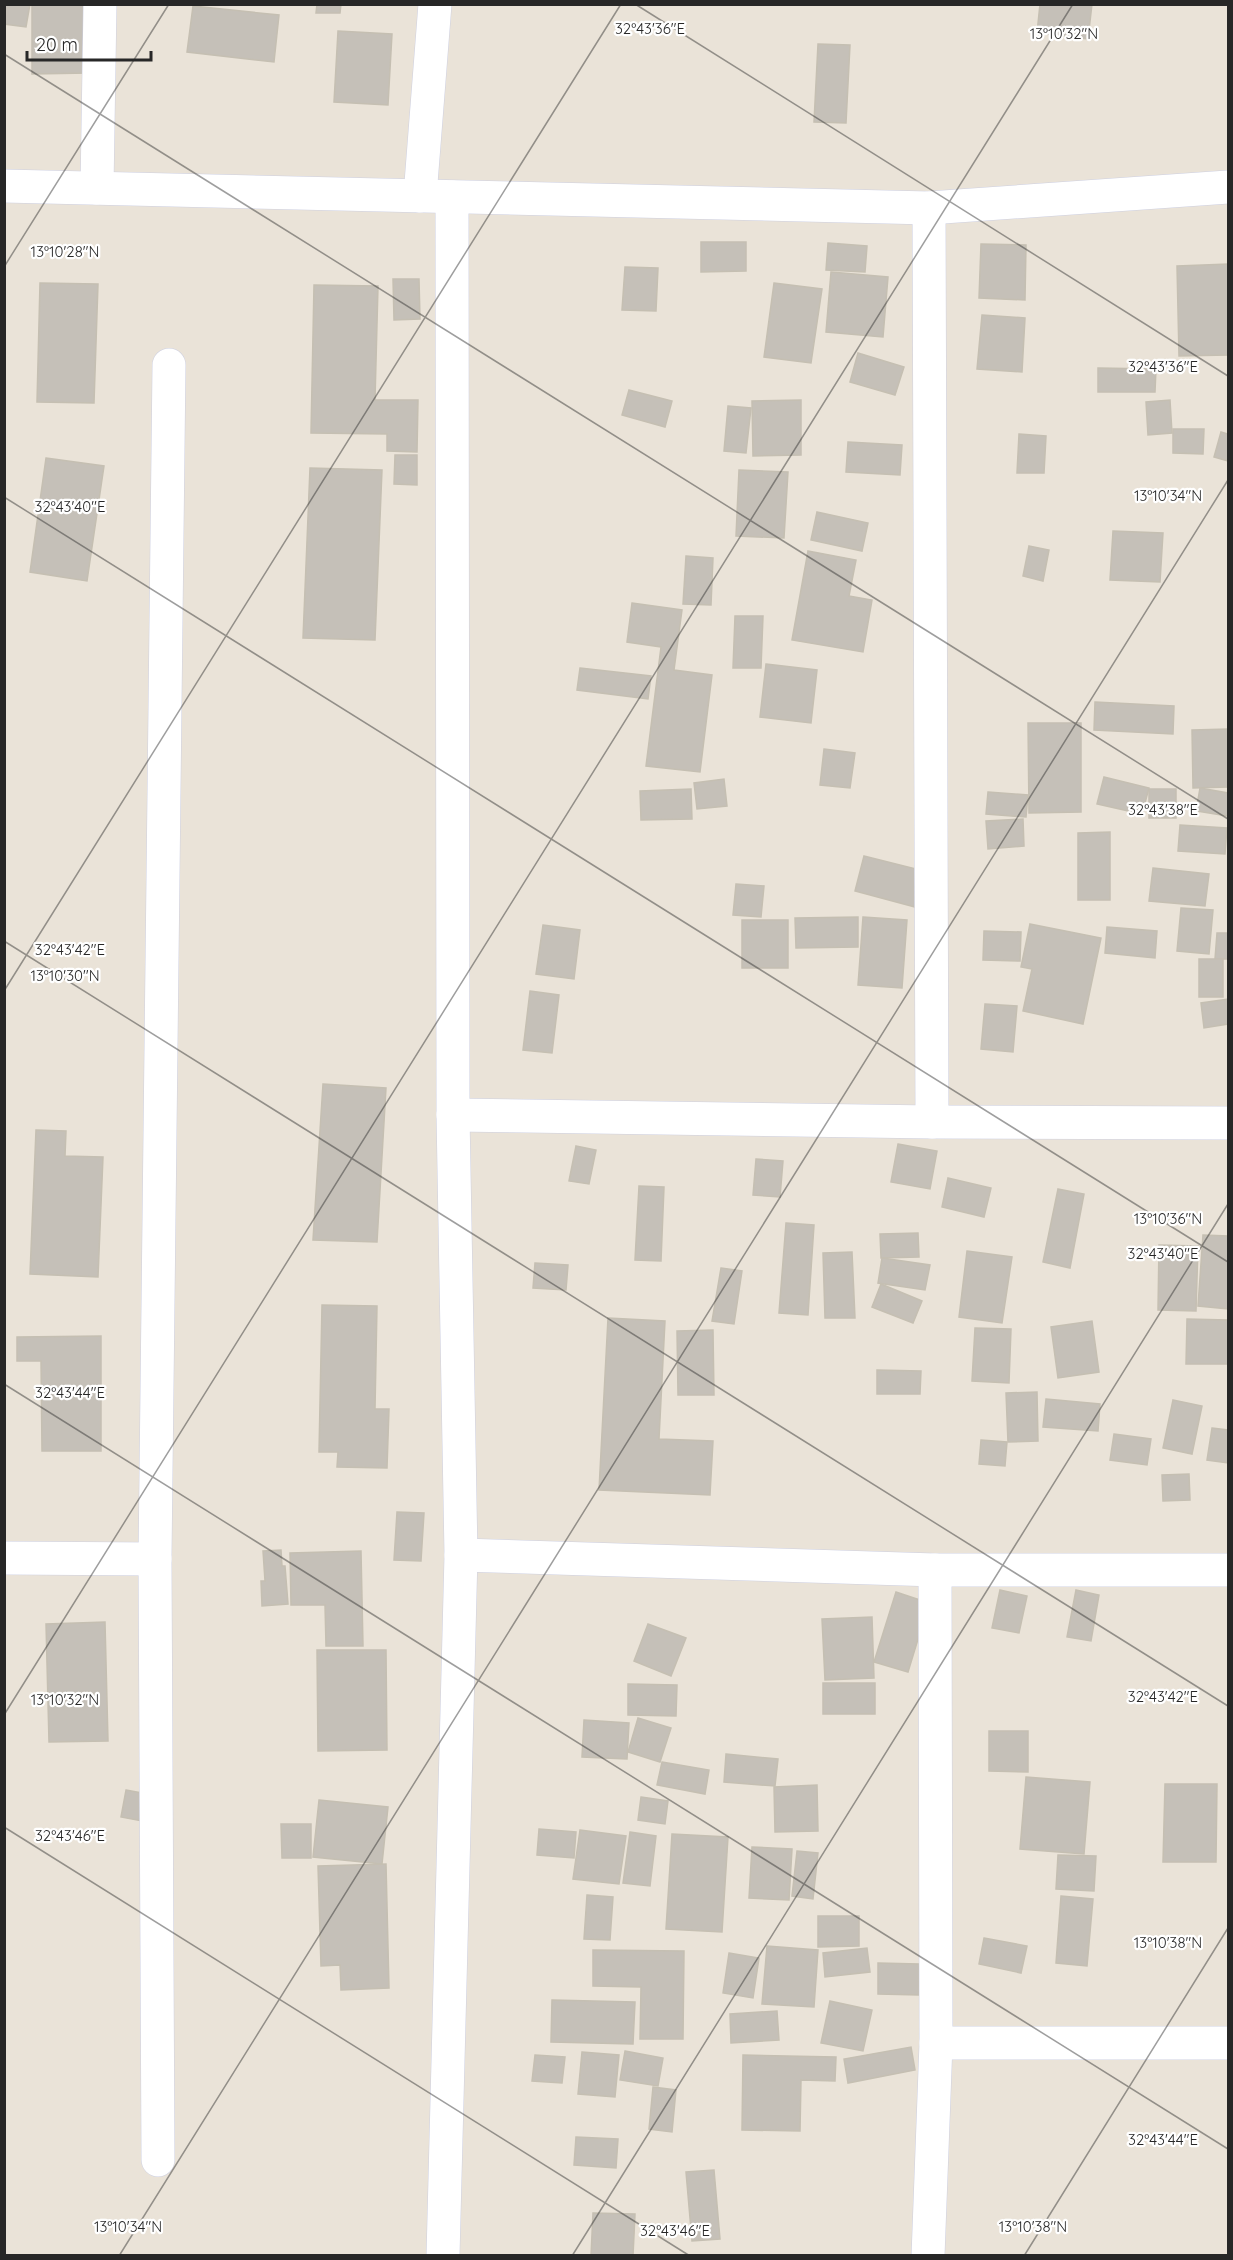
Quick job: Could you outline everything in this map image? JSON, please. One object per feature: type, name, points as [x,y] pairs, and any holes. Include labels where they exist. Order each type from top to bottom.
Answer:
[{"type":"street","points":[[97,188],[100,4]]},
{"type":"street","points":[[420,196],[435,4]]},
{"type":"street","points":[[4,186],[929,208],[1228,187]]},
{"type":"street","points":[[443,2256],[461,1555],[453,1115],[452,197]]},
{"type":"street","points":[[929,208],[932,1122]]},
{"type":"street","points":[[158,2160],[155,1558],[169,365]]},
{"type":"street","points":[[453,1115],[932,1122],[1228,1123]]},
{"type":"street","points":[[461,1555],[935,1570],[1228,1570]]},
{"type":"street","points":[[4,1558],[155,1558]]},
{"type":"street","points":[[928,2256],[936,2043],[935,1570]]},
{"type":"street","points":[[936,2043],[1228,2043]]},
{"type":"building","points":[[4,4],[30,4],[26,27],[4,24]]},
{"type":"building","points":[[32,4],[89,4],[89,73],[32,74]]},
{"type":"building","points":[[317,4],[341,4],[340,13],[316,13]]},
{"type":"building","points":[[1040,4],[1092,4],[1088,39],[1037,33]]},
{"type":"building","points":[[193,6],[279,15],[274,62],[187,52]]},
{"type":"building","points":[[338,31],[392,34],[388,105],[334,102]]},
{"type":"building","points":[[818,44],[850,45],[846,123],[814,122]]},
{"type":"building","points":[[701,242],[746,242],[746,271],[701,272]]},
{"type":"building","points":[[828,243],[867,246],[865,272],[826,270]]},
{"type":"building","points":[[981,244],[1026,245],[1025,300],[979,298]]},
{"type":"building","points":[[1228,264],[1228,355],[1179,356],[1177,266]]},
{"type":"building","points":[[625,267],[658,268],[656,311],[622,310]]},
{"type":"building","points":[[831,272],[888,277],[883,337],[826,332]]},
{"type":"building","points":[[393,279],[419,279],[420,319],[394,320]]},
{"type":"building","points":[[40,283],[98,284],[94,403],[37,402]]},
{"type":"building","points":[[774,283],[822,289],[811,363],[764,357]]},
{"type":"building","points":[[314,285],[378,286],[375,400],[418,400],[417,452],[387,451],[387,434],[311,433]]},
{"type":"building","points":[[982,315],[1025,318],[1022,372],[977,369]]},
{"type":"building","points":[[858,353],[904,367],[895,395],[850,382]]},
{"type":"building","points":[[1098,368],[1156,369],[1155,392],[1098,392]]},
{"type":"building","points":[[629,390],[672,401],[665,427],[622,415]]},
{"type":"building","points":[[801,400],[801,455],[753,456],[752,401]]},
{"type":"building","points":[[1170,400],[1172,433],[1148,435],[1146,402]]},
{"type":"building","points":[[728,406],[751,408],[746,453],[724,451]]},
{"type":"building","points":[[1173,429],[1204,429],[1203,454],[1173,453]]},
{"type":"building","points":[[1221,432],[1228,434],[1228,461],[1214,457]]},
{"type":"building","points":[[1019,434],[1046,436],[1044,473],[1017,473]]},
{"type":"building","points":[[848,442],[902,445],[900,475],[846,472]]},
{"type":"building","points":[[395,455],[417,455],[417,485],[394,484]]},
{"type":"building","points":[[46,458],[104,466],[87,581],[30,572]]},
{"type":"building","points":[[310,468],[382,470],[375,640],[303,638]]},
{"type":"building","points":[[739,470],[788,472],[784,538],[736,536]]},
{"type":"building","points":[[817,512],[868,523],[862,551],[811,540]]},
{"type":"building","points":[[1113,531],[1163,533],[1160,582],[1110,580]]},
{"type":"building","points":[[1029,546],[1049,550],[1043,581],[1023,576]]},
{"type":"building","points":[[808,551],[856,560],[849,596],[872,600],[863,652],[792,640]]},
{"type":"building","points":[[686,556],[713,558],[711,605],[683,604]]},
{"type":"building","points":[[632,603],[682,610],[674,670],[712,675],[700,772],[646,766],[661,647],[627,642]]},
{"type":"building","points":[[735,616],[763,616],[761,668],[733,668]]},
{"type":"building","points":[[766,664],[817,670],[811,723],[760,717]]},
{"type":"building","points":[[580,668],[651,676],[648,699],[577,690]]},
{"type":"building","points":[[1095,702],[1174,706],[1173,734],[1094,730]]},
{"type":"building","points":[[1028,723],[1081,723],[1081,812],[1029,813]]},
{"type":"building","points":[[1228,729],[1228,787],[1193,788],[1192,730]]},
{"type":"building","points":[[824,749],[855,753],[850,788],[820,785]]},
{"type":"building","points":[[1104,777],[1149,788],[1142,814],[1097,804]]},
{"type":"building","points":[[724,779],[727,806],[697,809],[694,783]]},
{"type":"building","points":[[1200,788],[1228,793],[1228,816],[1196,811]]},
{"type":"building","points":[[691,789],[692,819],[641,820],[640,791]]},
{"type":"building","points":[[1149,789],[1176,789],[1176,818],[1149,818]]},
{"type":"building","points":[[988,792],[1028,795],[1026,817],[986,814]]},
{"type":"building","points":[[1023,819],[1024,846],[988,849],[986,821]]},
{"type":"building","points":[[1180,825],[1227,828],[1225,854],[1178,851]]},
{"type":"building","points":[[1110,832],[1110,900],[1078,900],[1078,833]]},
{"type":"building","points":[[864,856],[924,871],[915,907],[855,891]]},
{"type":"building","points":[[1153,868],[1209,874],[1205,906],[1149,901]]},
{"type":"building","points":[[736,884],[764,886],[761,917],[733,915]]},
{"type":"building","points":[[1181,908],[1213,910],[1209,954],[1177,951]]},
{"type":"building","points":[[858,917],[858,947],[796,948],[795,918]]},
{"type":"building","points":[[863,917],[907,920],[902,988],[858,985]]},
{"type":"building","points":[[742,920],[788,920],[788,968],[742,968]]},
{"type":"building","points":[[1030,924],[1101,938],[1083,1024],[1023,1011],[1032,969],[1021,967]]},
{"type":"building","points":[[543,925],[580,930],[574,979],[536,974]]},
{"type":"building","points":[[1107,927],[1157,931],[1155,958],[1105,953]]},
{"type":"building","points":[[984,931],[1021,932],[1020,961],[983,960]]},
{"type":"building","points":[[1217,933],[1228,933],[1228,959],[1215,959]]},
{"type":"building","points":[[1199,959],[1223,959],[1223,997],[1199,997]]},
{"type":"building","points":[[530,991],[559,995],[552,1053],[523,1050]]},
{"type":"building","points":[[1228,999],[1228,1024],[1204,1028],[1201,1003]]},
{"type":"building","points":[[985,1004],[1017,1006],[1013,1052],[981,1049]]},
{"type":"building","points":[[323,1084],[386,1088],[377,1242],[313,1240]]},
{"type":"building","points":[[36,1130],[66,1131],[65,1156],[103,1157],[98,1277],[30,1274]]},
{"type":"building","points":[[898,1144],[937,1151],[930,1189],[891,1182]]},
{"type":"building","points":[[576,1146],[596,1150],[589,1184],[569,1181]]},
{"type":"building","points":[[756,1159],[783,1161],[780,1197],[753,1195]]},
{"type":"building","points":[[948,1178],[991,1188],[984,1217],[942,1207]]},
{"type":"building","points":[[639,1186],[664,1187],[661,1261],[635,1260]]},
{"type":"building","points":[[1058,1189],[1084,1194],[1070,1268],[1043,1262]]},
{"type":"building","points":[[786,1223],[814,1225],[808,1315],[779,1313]]},
{"type":"building","points":[[918,1233],[919,1257],[881,1258],[880,1234]]},
{"type":"building","points":[[1203,1235],[1228,1236],[1228,1309],[1198,1306]]},
{"type":"building","points":[[1159,1245],[1198,1246],[1196,1311],[1158,1310]]},
{"type":"building","points":[[967,1251],[1012,1257],[1002,1323],[959,1317]]},
{"type":"building","points":[[852,1252],[855,1318],[825,1318],[823,1253]]},
{"type":"building","points":[[882,1258],[930,1265],[925,1290],[878,1283]]},
{"type":"building","points":[[535,1263],[568,1265],[566,1290],[533,1288]]},
{"type":"building","points":[[721,1268],[742,1271],[734,1324],[712,1321]]},
{"type":"building","points":[[881,1284],[922,1301],[913,1323],[872,1307]]},
{"type":"building","points":[[322,1305],[377,1306],[375,1409],[389,1409],[387,1468],[337,1467],[338,1452],[319,1452]]},
{"type":"building","points":[[608,1318],[665,1321],[659,1439],[713,1441],[710,1495],[599,1490]]},
{"type":"building","points":[[1187,1319],[1228,1320],[1228,1364],[1186,1364]]},
{"type":"building","points":[[1092,1321],[1099,1372],[1058,1378],[1051,1327]]},
{"type":"building","points":[[975,1328],[1011,1329],[1009,1383],[972,1381]]},
{"type":"building","points":[[713,1330],[714,1395],[678,1395],[677,1331]]},
{"type":"building","points":[[101,1336],[101,1451],[42,1451],[41,1361],[17,1361],[17,1337]]},
{"type":"building","points":[[877,1370],[921,1371],[920,1394],[877,1394]]},
{"type":"building","points":[[1037,1392],[1038,1441],[1008,1442],[1006,1393]]},
{"type":"building","points":[[1046,1399],[1100,1404],[1098,1431],[1043,1427]]},
{"type":"building","points":[[1173,1400],[1202,1406],[1192,1454],[1163,1448]]},
{"type":"building","points":[[1212,1428],[1228,1430],[1228,1463],[1207,1460]]},
{"type":"building","points":[[1114,1434],[1151,1439],[1147,1465],[1110,1460]]},
{"type":"building","points":[[981,1440],[1007,1442],[1005,1466],[979,1464]]},
{"type":"building","points":[[1189,1474],[1190,1500],[1163,1501],[1162,1475]]},
{"type":"building","points":[[397,1512],[424,1513],[421,1561],[394,1560]]},
{"type":"building","points":[[281,1550],[282,1566],[285,1566],[288,1604],[262,1606],[261,1581],[265,1581],[263,1551]]},
{"type":"building","points":[[361,1551],[363,1646],[326,1646],[325,1605],[291,1605],[290,1553]]},
{"type":"building","points":[[1000,1590],[1027,1596],[1019,1633],[992,1628]]},
{"type":"building","points":[[1076,1590],[1099,1595],[1091,1641],[1067,1637]]},
{"type":"building","points":[[896,1592],[929,1603],[908,1672],[874,1662]]},
{"type":"building","points":[[872,1617],[874,1678],[825,1680],[822,1619]]},
{"type":"building","points":[[105,1622],[108,1741],[49,1742],[46,1624]]},
{"type":"building","points":[[648,1624],[686,1638],[671,1676],[634,1661]]},
{"type":"building","points":[[317,1650],[386,1650],[387,1750],[318,1751]]},
{"type":"building","points":[[823,1683],[875,1683],[875,1714],[823,1714]]},
{"type":"building","points":[[628,1684],[677,1685],[676,1716],[628,1715]]},
{"type":"building","points":[[638,1718],[671,1728],[660,1762],[628,1752]]},
{"type":"building","points":[[584,1720],[629,1723],[627,1759],[582,1757]]},
{"type":"building","points":[[989,1731],[1028,1731],[1028,1772],[989,1771]]},
{"type":"building","points":[[726,1754],[778,1759],[775,1786],[724,1782]]},
{"type":"building","points":[[662,1762],[709,1770],[705,1794],[657,1785]]},
{"type":"building","points":[[1026,1777],[1090,1782],[1084,1854],[1020,1849]]},
{"type":"building","points":[[1165,1784],[1217,1784],[1216,1862],[1163,1862]]},
{"type":"building","points":[[817,1785],[818,1831],[775,1832],[774,1787]]},
{"type":"building","points":[[126,1790],[148,1794],[142,1821],[121,1817]]},
{"type":"building","points":[[641,1797],[668,1801],[665,1824],[638,1820]]},
{"type":"building","points":[[319,1800],[388,1807],[382,1864],[313,1857]]},
{"type":"building","points":[[281,1824],[311,1824],[311,1858],[282,1858]]},
{"type":"building","points":[[539,1829],[576,1832],[574,1858],[537,1855]]},
{"type":"building","points":[[580,1830],[626,1836],[619,1884],[573,1879]]},
{"type":"building","points":[[630,1832],[656,1836],[650,1886],[623,1883]]},
{"type":"building","points":[[672,1834],[728,1837],[722,1932],[666,1929]]},
{"type":"building","points":[[752,1847],[792,1849],[789,1900],[749,1898]]},
{"type":"building","points":[[797,1851],[818,1853],[813,1899],[792,1896]]},
{"type":"building","points":[[1058,1855],[1096,1856],[1094,1891],[1056,1889]]},
{"type":"building","points":[[386,1864],[389,1988],[341,1990],[340,1965],[321,1966],[318,1866]]},
{"type":"building","points":[[587,1895],[613,1897],[610,1940],[584,1939]]},
{"type":"building","points":[[1061,1896],[1093,1899],[1087,1966],[1056,1963]]},
{"type":"building","points":[[818,1916],[859,1916],[859,1946],[818,1947]]},
{"type":"building","points":[[984,1938],[1027,1946],[1021,1973],[979,1964]]},
{"type":"building","points":[[767,1946],[818,1950],[814,2007],[762,2004]]},
{"type":"building","points":[[867,1948],[870,1972],[825,1977],[823,1953]]},
{"type":"building","points":[[593,1950],[684,1951],[683,2039],[640,2039],[641,1987],[593,1986]]},
{"type":"building","points":[[729,1953],[759,1958],[753,1998],[723,1993]]},
{"type":"building","points":[[878,1963],[919,1964],[919,1995],[878,1994]]},
{"type":"building","points":[[552,2000],[635,2002],[633,2044],[551,2042]]},
{"type":"building","points":[[830,2001],[872,2010],[863,2051],[821,2043]]},
{"type":"building","points":[[777,2011],[779,2040],[731,2043],[730,2014]]},
{"type":"building","points":[[911,2047],[915,2070],[848,2083],[844,2059]]},
{"type":"building","points":[[625,2051],[663,2058],[658,2086],[620,2080]]},
{"type":"building","points":[[582,2052],[619,2055],[615,2097],[578,2094]]},
{"type":"building","points":[[535,2055],[565,2057],[562,2083],[532,2081]]},
{"type":"building","points":[[743,2055],[836,2057],[835,2081],[801,2080],[800,2131],[742,2130]]},
{"type":"building","points":[[653,2087],[676,2090],[672,2132],[649,2129]]},
{"type":"building","points":[[576,2137],[618,2139],[616,2168],[574,2165]]},
{"type":"building","points":[[714,2170],[720,2239],[692,2241],[686,2172]]},
{"type":"building","points":[[593,2213],[635,2214],[633,2256],[591,2256]]}]
